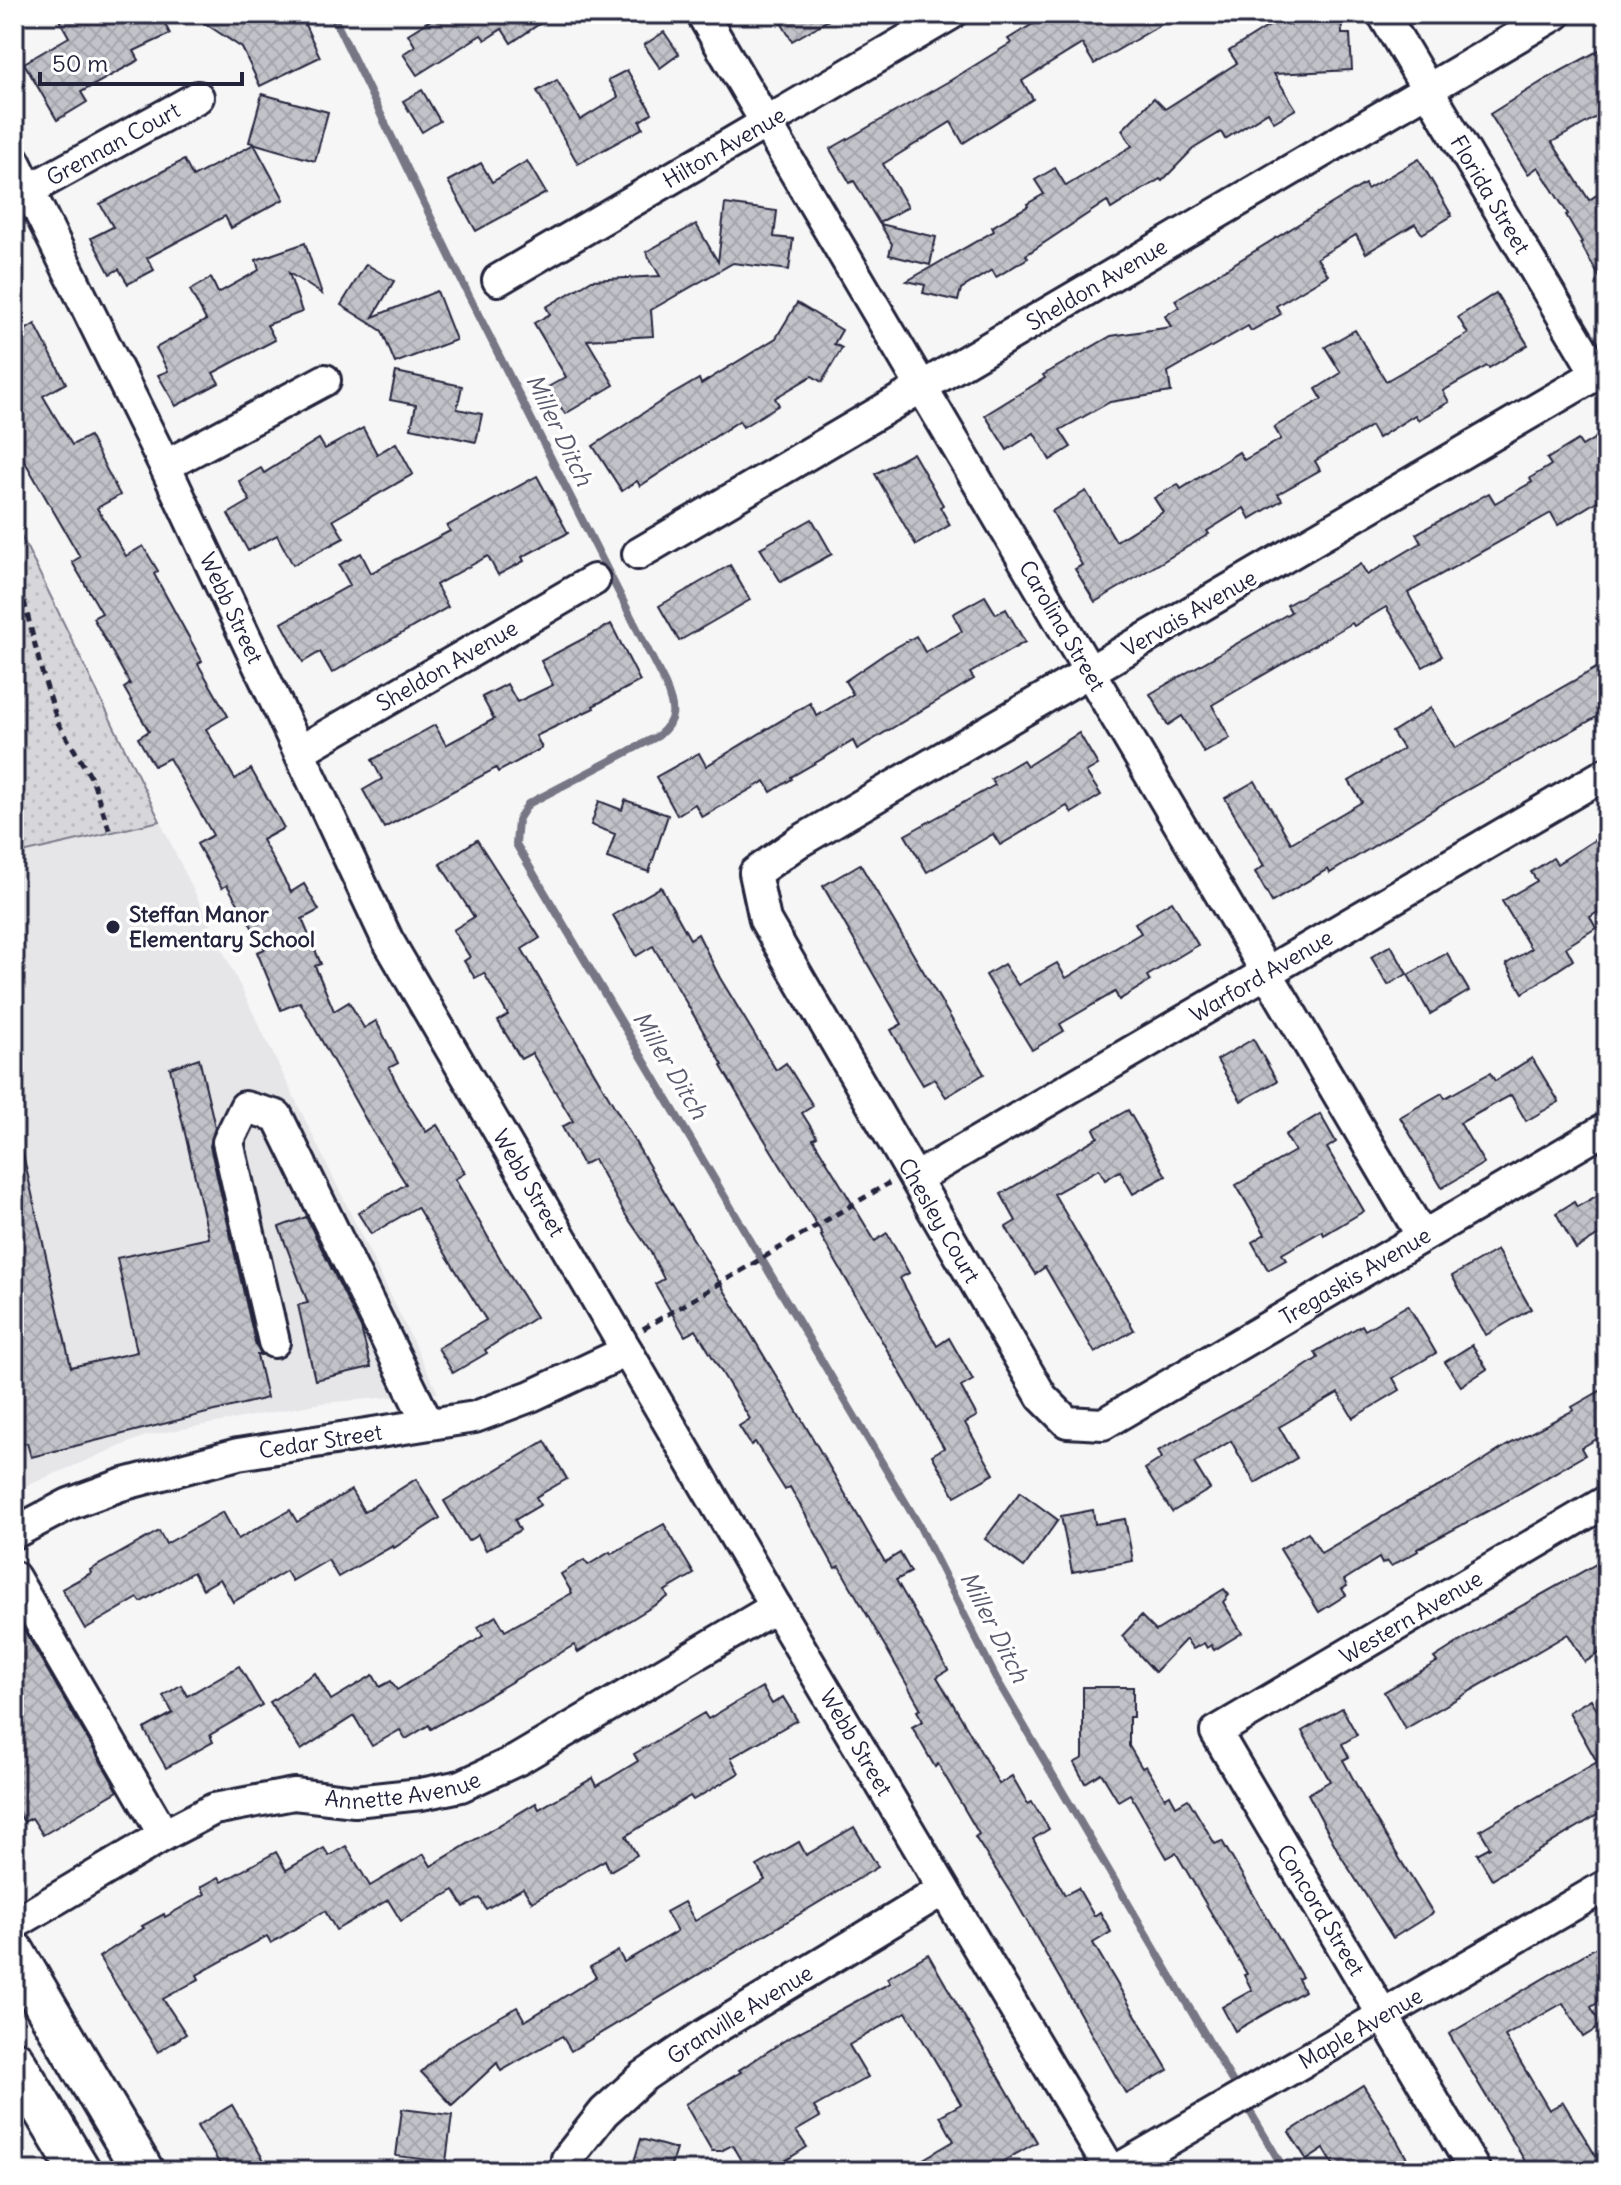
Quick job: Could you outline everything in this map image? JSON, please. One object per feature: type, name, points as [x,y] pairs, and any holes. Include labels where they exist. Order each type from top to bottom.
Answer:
[{"type":"main road","points":[[14,1952],[143,2171]]},
{"type":"main road","points":[[14,2061],[80,2171]]},
{"type":"street","name":"Carolina Street","points":[[702,14],[1422,1236]]},
{"type":"street","name":"Hilton Avenue","points":[[498,280],[951,14]]},
{"type":"street","name":"Florida Street","points":[[1383,14],[1602,371]]},
{"type":"street","name":"Sheldon Avenue","points":[[638,554],[1556,14]]},
{"type":"street","name":"Grennan Court","points":[[29,190],[198,97]]},
{"type":"street","name":"Webb Street","points":[[14,160],[165,466],[387,939],[776,1607],[1113,2171]]},
{"type":"street","name":"Vervais Avenue","points":[[802,983],[765,920],[755,873],[797,843],[1602,371]]},
{"type":"street","points":[[165,466],[325,380]]},
{"type":"street","name":"Sheldon Avenue","points":[[300,751],[594,580]]},
{"type":"street","name":"Warford Avenue","points":[[913,1174],[1607,773]]},
{"type":"street","name":"Chesley Court","points":[[802,983],[1042,1397],[1067,1422],[1103,1424]]},
{"type":"street","points":[[274,1342],[228,1142],[245,1107],[277,1116],[428,1424]]},
{"type":"street","name":"Tregaskis Avenue","points":[[1103,1424],[1607,1128]]},
{"type":"street","name":"Cedar Street","points":[[14,1533],[69,1504],[121,1485],[238,1454],[475,1417],[531,1396],[624,1346]]},
{"type":"street","name":"Western Avenue","points":[[1216,1732],[1607,1501]]},
{"type":"street","points":[[14,1577],[164,1835]]},
{"type":"street","name":"Annette Avenue","points":[[14,1924],[214,1809],[294,1794],[355,1801],[461,1786],[517,1760],[776,1607]]},
{"type":"street","name":"Concord Street","points":[[1216,1732],[1475,2171]]},
{"type":"street","name":"Maple Avenue","points":[[1113,2171],[1607,1885]]},
{"type":"street","name":"Granville Avenue","points":[[570,2171],[567,2159],[604,2112],[644,2076],[704,2035],[943,1890]]},
{"type":"path","points":[[14,575],[58,723],[92,779],[110,832]]},
{"type":"path","points":[[624,1346],[749,1266],[913,1174]]},
{"type":"shaded area","name":"Steffan Manor Elementary School","points":[[14,521],[438,1393],[322,1403],[145,1436],[14,1491]]},
{"type":"shaded area","points":[[14,521],[160,821],[14,855]]},
{"type":"building","points":[[56,14],[160,14],[170,34],[134,51],[139,60],[81,92],[87,102],[57,120],[24,63],[69,37]]},
{"type":"building","points":[[191,14],[300,14],[320,57],[260,86],[242,48]]},
{"type":"building","points":[[440,14],[554,14],[511,43],[502,29],[485,40],[481,35],[417,75],[403,54],[415,46],[408,34]]},
{"type":"building","points":[[776,14],[839,14],[792,41]]},
{"type":"building","points":[[1049,14],[1179,14],[1094,64],[1082,44],[1022,81],[1033,99],[963,143],[951,122],[883,164],[908,207],[879,223],[830,149],[951,80],[1011,43],[1008,39]]},
{"type":"building","points":[[1288,14],[1341,14],[1342,34],[1350,34],[1352,70],[1274,74],[1296,109],[1274,122],[1268,112],[1225,139],[1221,132],[1193,149],[1162,181],[1160,179],[1111,209],[1107,201],[1026,255],[1028,258],[996,277],[992,270],[961,289],[958,301],[923,293],[925,285],[907,281],[994,231],[992,227],[1044,194],[1035,180],[1055,168],[1066,186],[1132,146],[1122,130],[1154,98],[1165,109],[1237,63],[1229,51]]},
{"type":"building","points":[[664,32],[679,54],[660,68],[644,45]]},
{"type":"building","points":[[1607,46],[1607,111],[1552,142],[1589,200],[1607,188],[1607,290],[1580,243],[1568,214],[1538,167],[1528,174],[1490,114]]},
{"type":"building","points":[[627,70],[652,113],[640,121],[643,128],[578,164],[537,91],[557,80],[580,120],[618,97],[608,80]]},
{"type":"building","points":[[422,90],[440,121],[422,132],[403,101]]},
{"type":"building","points":[[262,94],[328,112],[315,161],[249,142]]},
{"type":"building","points":[[254,144],[284,199],[231,228],[225,216],[147,258],[154,270],[128,284],[119,269],[110,274],[91,238],[113,227],[100,204],[184,160],[193,177]]},
{"type":"building","points":[[1419,159],[1452,216],[1422,234],[1415,224],[1366,253],[1356,235],[1317,258],[1328,275],[1276,306],[1281,314],[1251,331],[1248,326],[1168,372],[1171,392],[1110,402],[1060,430],[1071,447],[1050,460],[1034,433],[1007,450],[985,415],[1045,378],[1043,375],[1111,336],[1171,327],[1165,316],[1179,307],[1175,300],[1365,184],[1367,189]]},
{"type":"building","points":[[527,161],[546,193],[476,231],[448,181],[481,163],[492,182]]},
{"type":"building","points":[[725,204],[777,211],[774,237],[793,239],[789,270],[733,263],[651,310],[653,336],[587,340],[614,385],[565,414],[548,387],[566,377],[534,323],[550,314],[546,307],[592,280],[660,276],[646,252],[696,224],[718,262]]},
{"type":"building","points":[[880,224],[936,237],[930,265],[889,255],[892,244]]},
{"type":"building","points":[[305,243],[322,294],[289,273],[302,312],[267,325],[275,340],[213,373],[219,383],[176,406],[158,375],[168,371],[156,348],[206,320],[190,290],[211,278],[218,293],[259,270],[256,260]]},
{"type":"building","points":[[366,264],[394,281],[373,317],[437,291],[456,340],[395,363],[382,331],[341,305]]},
{"type":"building","points":[[1496,293],[1528,345],[1443,391],[1449,402],[1418,420],[1415,415],[1378,438],[1371,426],[1315,461],[1320,470],[1278,494],[1282,500],[1250,519],[1244,508],[1207,531],[1209,534],[1095,602],[1075,569],[1082,565],[1052,511],[1086,491],[1116,541],[1163,512],[1154,498],[1178,484],[1181,489],[1239,452],[1244,460],[1281,439],[1274,427],[1322,399],[1316,389],[1341,373],[1325,347],[1355,330],[1386,381],[1468,334],[1458,317]]},
{"type":"building","points":[[797,303],[842,330],[834,344],[842,348],[822,382],[812,376],[775,398],[779,405],[743,427],[739,421],[640,486],[637,481],[622,491],[593,446],[666,398],[699,379],[701,384],[776,338]]},
{"type":"building","points":[[35,324],[66,383],[43,396],[72,445],[89,436],[120,495],[97,508],[126,556],[143,546],[158,571],[154,574],[202,661],[198,664],[228,716],[206,729],[235,779],[251,769],[284,828],[262,840],[291,892],[304,884],[319,910],[302,919],[321,964],[315,966],[334,1011],[349,1002],[364,1028],[376,1021],[398,1063],[389,1068],[403,1096],[426,1132],[437,1125],[444,1136],[465,1173],[455,1179],[536,1317],[485,1350],[487,1353],[453,1373],[438,1348],[486,1320],[417,1207],[371,1234],[358,1213],[406,1184],[371,1129],[300,1002],[281,1010],[257,952],[265,949],[227,885],[222,888],[197,844],[213,835],[169,758],[154,766],[138,738],[149,731],[124,688],[130,684],[93,618],[102,613],[72,562],[80,557],[14,443],[14,337]]},
{"type":"building","points":[[396,372],[462,386],[457,409],[482,414],[476,442],[411,428],[416,405],[390,400]]},
{"type":"building","points":[[363,428],[377,454],[396,443],[413,474],[333,520],[344,538],[293,565],[277,535],[248,551],[228,514],[250,501],[239,481],[261,468],[264,473],[319,439],[325,449]]},
{"type":"building","points":[[1607,431],[1607,495],[1558,525],[1551,513],[1408,593],[1442,656],[1423,667],[1386,607],[1354,626],[1352,623],[1212,705],[1230,738],[1204,753],[1182,716],[1168,725],[1150,694],[1291,612],[1287,605],[1320,586],[1361,564],[1367,575],[1421,543],[1416,534],[1489,493],[1495,503],[1532,482],[1530,478],[1551,465],[1547,459],[1578,440],[1582,446]]},
{"type":"building","points":[[913,453],[943,505],[940,507],[950,525],[916,545],[875,474]]},
{"type":"building","points":[[537,476],[568,533],[522,557],[524,561],[498,575],[488,556],[436,585],[448,607],[332,673],[320,652],[303,662],[282,623],[350,585],[339,565],[361,553],[371,573],[450,531],[447,526]]},
{"type":"building","points":[[812,519],[832,554],[781,582],[760,548]]},
{"type":"building","points":[[730,565],[750,600],[679,641],[659,606]]},
{"type":"building","points":[[985,596],[996,614],[1006,609],[1025,642],[970,673],[974,679],[857,749],[853,741],[771,792],[765,781],[702,817],[695,804],[677,815],[656,777],[699,753],[706,766],[810,703],[817,716],[853,694],[845,681],[886,653],[916,636],[925,652],[962,631],[953,614]]},
{"type":"building","points":[[611,624],[640,681],[536,736],[542,748],[498,772],[496,768],[384,828],[363,790],[382,779],[372,760],[435,725],[446,745],[494,719],[482,697],[507,684],[517,702],[553,685],[541,661]]},
{"type":"building","points":[[1607,662],[1607,711],[1437,807],[1330,873],[1328,869],[1272,902],[1255,872],[1264,866],[1225,798],[1255,781],[1291,843],[1362,802],[1349,781],[1403,749],[1392,732],[1431,708],[1455,748]]},
{"type":"building","points":[[1079,733],[1098,765],[1086,772],[1101,795],[1072,813],[1067,806],[1000,845],[993,834],[927,872],[905,835],[995,785],[991,779],[1023,760],[1027,766]]},
{"type":"building","points":[[625,800],[668,815],[649,872],[607,858],[615,834],[591,825],[599,801],[622,810]]},
{"type":"building","points":[[1607,832],[1607,906],[1590,917],[1596,928],[1566,947],[1573,960],[1523,993],[1506,964],[1531,949],[1502,901],[1537,881],[1531,872],[1553,858],[1557,864]]},
{"type":"building","points":[[477,840],[540,938],[522,949],[655,1176],[885,1562],[900,1553],[911,1572],[896,1580],[948,1670],[937,1677],[999,1784],[1012,1776],[1028,1804],[1032,1802],[1049,1829],[1033,1839],[1065,1895],[1078,1888],[1094,1916],[1100,1912],[1111,1932],[1093,1943],[1168,2070],[1126,2094],[1012,1895],[975,1837],[979,1834],[938,1764],[935,1767],[912,1727],[923,1721],[917,1711],[921,1709],[839,1566],[835,1568],[790,1487],[785,1490],[755,1442],[751,1445],[739,1426],[750,1419],[696,1330],[685,1336],[655,1284],[664,1279],[649,1249],[594,1159],[583,1165],[562,1127],[573,1121],[532,1053],[521,1059],[498,1021],[508,1015],[484,973],[475,978],[464,961],[470,957],[453,930],[474,917],[440,864]]},
{"type":"building","points":[[860,864],[984,1074],[946,1097],[934,1079],[923,1085],[908,1060],[891,1030],[902,1024],[823,886]]},
{"type":"building","points":[[661,887],[690,939],[698,934],[720,978],[776,1070],[786,1063],[813,1106],[802,1113],[817,1137],[813,1139],[875,1241],[887,1233],[909,1273],[900,1278],[937,1346],[949,1338],[973,1380],[961,1387],[977,1416],[965,1423],[994,1474],[955,1496],[932,1455],[944,1448],[653,946],[636,956],[613,915]]},
{"type":"building","points":[[1172,901],[1198,945],[1147,976],[1150,981],[1119,1000],[1115,992],[1060,1024],[1064,1031],[1032,1050],[986,975],[1004,964],[1018,985],[1057,963],[1066,978],[1141,933],[1135,923]]},
{"type":"building","points":[[1391,945],[1407,974],[1388,985],[1371,957]]},
{"type":"building","points":[[1447,953],[1469,991],[1430,1014],[1408,975]]},
{"type":"building","points":[[1253,1039],[1277,1081],[1241,1101],[1217,1060]]},
{"type":"building","points":[[199,1058],[215,1127],[210,1146],[256,1346],[261,1355],[257,1355],[267,1398],[31,1457],[27,1443],[14,1446],[14,1155],[23,1154],[71,1367],[137,1352],[117,1258],[209,1238],[170,1068]]},
{"type":"building","points":[[1532,1058],[1559,1102],[1526,1121],[1511,1095],[1460,1123],[1484,1163],[1442,1188],[1400,1117],[1442,1093],[1445,1098],[1490,1073],[1495,1081]]},
{"type":"building","points":[[1128,1110],[1166,1176],[1133,1194],[1120,1171],[1105,1180],[1099,1169],[1054,1194],[1134,1330],[1095,1353],[1045,1267],[1035,1274],[1015,1243],[1006,1227],[1016,1221],[1001,1194],[1098,1137],[1094,1129]]},
{"type":"building","points":[[1320,1114],[1336,1142],[1327,1148],[1364,1211],[1324,1235],[1322,1231],[1282,1254],[1286,1260],[1268,1270],[1252,1242],[1265,1234],[1236,1185],[1295,1151],[1285,1135]]},
{"type":"building","points":[[1607,1190],[1607,1230],[1576,1249],[1556,1213],[1574,1202],[1577,1207]]},
{"type":"building","points":[[306,1217],[361,1328],[371,1367],[315,1380],[298,1305],[308,1303],[279,1227]]},
{"type":"building","points":[[1497,1250],[1531,1309],[1486,1335],[1452,1276]]},
{"type":"building","points":[[1408,1305],[1436,1353],[1393,1378],[1400,1390],[1353,1418],[1338,1393],[1279,1427],[1297,1458],[1255,1483],[1231,1441],[1194,1463],[1210,1489],[1172,1512],[1145,1469],[1162,1458],[1158,1451],[1270,1389],[1318,1358],[1315,1352],[1362,1325],[1365,1330]]},
{"type":"building","points":[[1472,1345],[1487,1369],[1461,1386],[1445,1362]]},
{"type":"building","points":[[1607,1387],[1607,1433],[1581,1448],[1585,1455],[1391,1566],[1387,1561],[1382,1564],[1379,1558],[1344,1580],[1347,1586],[1342,1589],[1346,1595],[1319,1612],[1280,1549],[1308,1532],[1321,1553],[1574,1410],[1572,1407]]},
{"type":"building","points":[[545,1441],[567,1479],[536,1497],[540,1505],[515,1520],[520,1530],[486,1550],[478,1535],[468,1541],[444,1501]]},
{"type":"building","points":[[416,1479],[440,1518],[394,1548],[338,1577],[328,1560],[292,1581],[286,1571],[233,1602],[220,1579],[203,1589],[193,1572],[141,1602],[138,1598],[85,1629],[62,1589],[159,1531],[166,1544],[223,1512],[238,1539],[290,1510],[297,1522],[351,1490],[364,1512]]},
{"type":"building","points":[[1020,1492],[1058,1520],[1024,1567],[985,1539]]},
{"type":"building","points":[[1093,1510],[1095,1524],[1125,1519],[1133,1561],[1072,1572],[1061,1516]]},
{"type":"building","points":[[664,1524],[694,1574],[665,1591],[668,1597],[578,1652],[574,1645],[431,1729],[429,1725],[406,1739],[400,1730],[372,1746],[354,1716],[301,1750],[270,1702],[315,1673],[331,1700],[373,1675],[380,1687],[391,1681],[397,1690],[483,1636],[478,1627],[496,1616],[505,1631],[572,1593],[561,1574],[584,1560],[588,1565],[611,1554]]},
{"type":"building","points":[[1607,1558],[1607,1648],[1585,1662],[1568,1634],[1405,1729],[1384,1692],[1437,1662],[1434,1658],[1473,1633]]},
{"type":"building","points":[[1224,1589],[1229,1595],[1223,1602],[1242,1633],[1214,1650],[1204,1643],[1193,1649],[1186,1639],[1155,1672],[1122,1636],[1141,1616],[1156,1631]]},
{"type":"building","points":[[14,1613],[118,1791],[43,1835],[32,1818],[24,1822],[14,1805]]},
{"type":"building","points":[[239,1666],[262,1705],[210,1735],[213,1742],[166,1768],[144,1729],[173,1713],[163,1696],[181,1685],[187,1696]]},
{"type":"building","points":[[762,1687],[772,1704],[783,1697],[797,1720],[731,1758],[739,1773],[693,1800],[690,1796],[626,1836],[637,1855],[610,1871],[605,1860],[532,1902],[523,1888],[486,1909],[480,1898],[464,1907],[454,1890],[401,1921],[388,1900],[336,1930],[325,1911],[271,1943],[267,1936],[197,1975],[199,1979],[163,1999],[186,2034],[158,2052],[99,1957],[144,1928],[142,1926],[205,1894],[201,1887],[219,1877],[222,1882],[276,1852],[286,1870],[324,1848],[329,1856],[346,1846],[370,1886],[424,1854],[431,1866],[536,1803],[539,1809],[593,1778],[597,1786],[638,1761],[634,1754],[704,1713],[708,1719]]},
{"type":"building","points":[[1083,1687],[1133,1687],[1129,1746],[1142,1768],[1146,1766],[1165,1798],[1170,1795],[1176,1806],[1188,1799],[1215,1844],[1222,1841],[1302,1977],[1298,1979],[1304,1991],[1235,2031],[1222,2007],[1252,1990],[1244,1975],[1247,1974],[1176,1853],[1167,1858],[1130,1794],[1118,1801],[1101,1773],[1085,1783],[1074,1763],[1083,1758]]},
{"type":"building","points":[[1591,1699],[1607,1728],[1607,1809],[1492,1879],[1477,1854],[1490,1847],[1480,1830],[1597,1762],[1569,1712]]},
{"type":"building","points":[[1342,1708],[1357,1735],[1342,1744],[1349,1757],[1343,1760],[1433,1913],[1393,1938],[1339,1853],[1308,1794],[1330,1781],[1302,1731]]},
{"type":"building","points":[[854,1827],[878,1867],[571,2051],[562,2036],[501,2071],[497,2063],[452,2105],[421,2072],[449,2046],[517,2007],[525,2021],[596,1977],[590,1967],[618,1951],[624,1962],[677,1931],[666,1912],[684,1902],[695,1921],[765,1880],[757,1866],[799,1842],[806,1855]]},
{"type":"building","points":[[1607,1941],[1607,1997],[1591,2007],[1601,2026],[1583,2037],[1563,2003],[1505,2036],[1549,2110],[1563,2102],[1605,2171],[1531,2171],[1449,2034]]},
{"type":"building","points":[[928,1954],[1037,2142],[986,2171],[903,2171],[954,2141],[940,2116],[961,2104],[906,2012],[849,2045],[868,2077],[814,2107],[820,2117],[796,2131],[807,2147],[769,2171],[747,2171],[732,2145],[721,2151],[712,2151],[685,2104],[741,2072],[739,2070],[790,2037],[890,1983],[887,1978]]},
{"type":"building","points":[[1363,2085],[1414,2171],[1337,2171],[1324,2149],[1307,2160],[1289,2132]]},
{"type":"building","points":[[232,2105],[270,2171],[224,2171],[197,2126]]},
{"type":"building","points":[[402,2109],[452,2115],[446,2162],[396,2156]]},
{"type":"building","points":[[641,2139],[676,2149],[669,2171],[631,2171]]},
{"type":"waterway","name":"Miller Ditch","points":[[332,14],[469,296],[665,684],[672,706],[672,718],[658,736],[528,804],[518,820],[516,844],[920,1527],[997,1680],[1238,2091]]},
{"type":"waterway","name":"Miller Ditch","points":[[1245,2103],[1285,2171]]},
{"type":"place","name":"Steffan Manor Elementary School","points":[[113,927]]}]
